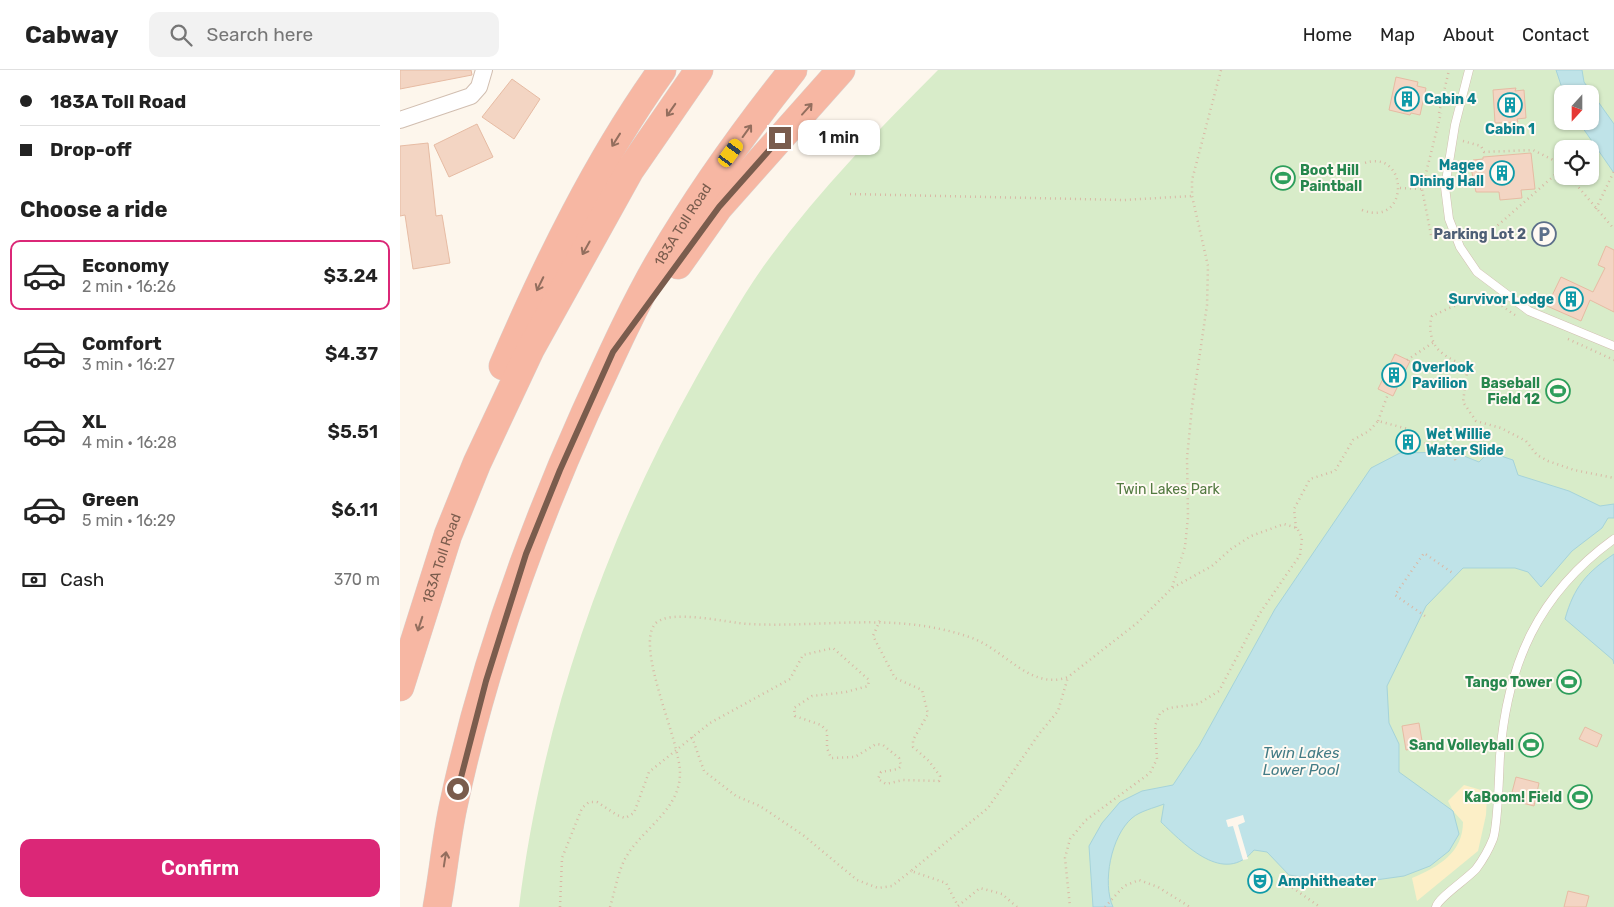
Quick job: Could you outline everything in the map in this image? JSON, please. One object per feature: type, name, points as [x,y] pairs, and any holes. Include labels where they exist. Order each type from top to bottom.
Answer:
[{"type":"highway","points":[[477,463],[493,390],[526,312],[605,158],[662,70]]},
{"type":"highway","name":"183A Toll Road","points":[[400,687],[448,535],[477,463],[530,350],[625,178],[699,70]]},
{"type":"highway","name":"183A Toll Road","points":[[437,907],[453,808],[476,713],[526,554],[560,470],[613,352],[658,264],[710,182],[792,70]]},
{"type":"highway","points":[[613,352],[719,207],[841,70]]},
{"type":"street","points":[[400,120],[471,96],[479,87],[484,70]]},
{"type":"lane","points":[[1469,70],[1454,125],[1445,187],[1449,219],[1460,247],[1477,272],[1529,311],[1614,346]]},
{"type":"lane","points":[[1435,907],[1476,868],[1494,838],[1502,730],[1517,665],[1535,624],[1565,581],[1582,564],[1614,539]]},
{"type":"path","points":[[1172,588],[1185,547],[1188,517],[1187,458],[1192,407],[1207,305],[1208,266],[1192,196],[1192,180],[1221,70]]},
{"type":"path","points":[[1431,235],[1422,189],[1449,70]]},
{"type":"path","points":[[1462,140],[1481,146],[1484,152],[1533,150],[1554,160]]},
{"type":"path","points":[[1362,164],[1373,161],[1389,167],[1397,175],[1400,188],[1393,204],[1384,211],[1373,213],[1362,210]]},
{"type":"path","points":[[1596,208],[1614,171]]},
{"type":"path","points":[[1488,234],[1554,176]]},
{"type":"path","points":[[1577,185],[1614,229]]},
{"type":"path","points":[[1400,188],[1422,189]]},
{"type":"path","points":[[850,194],[1124,200],[1192,196]]},
{"type":"path","points":[[1518,316],[1492,301],[1459,303],[1432,316],[1430,332],[1441,353],[1461,363],[1468,372],[1468,382],[1462,398],[1476,422],[1501,428],[1526,441],[1537,454],[1548,461],[1574,470],[1614,478]]},
{"type":"path","points":[[1560,336],[1614,360]]},
{"type":"path","points":[[1407,360],[1434,342]]},
{"type":"path","points":[[1070,907],[1065,858],[1070,839],[1086,820],[1150,773],[1157,759],[1155,726],[1160,714],[1169,708],[1198,704],[1219,691],[1260,613],[1300,555],[1302,538],[1296,528],[1294,509],[1310,479],[1335,471],[1353,440],[1369,431],[1378,422],[1388,394]]},
{"type":"path","points":[[1378,422],[1408,430],[1411,434],[1428,444],[1442,448],[1452,448],[1456,463]]},
{"type":"path","points":[[610,907],[626,857],[675,798],[680,774],[676,750],[652,668],[649,637],[655,624],[663,619],[676,616],[745,624],[795,625],[880,620],[912,623],[972,638],[993,648],[1040,680],[1058,681],[1068,677],[1137,623],[1172,588],[1212,566],[1231,549],[1251,536],[1284,524],[1296,528]]},
{"type":"path","points":[[1425,616],[1395,595],[1424,554],[1454,574]]},
{"type":"path","points":[[560,907],[562,858],[582,808],[590,802],[597,802],[625,818],[634,813],[649,772],[710,723],[790,678],[803,655],[833,648],[869,680],[868,686],[846,692],[812,696],[794,708],[795,716],[821,725],[827,731],[827,748],[831,758],[856,757],[876,744],[883,745],[899,758],[901,766],[898,769],[881,772],[878,779],[886,784],[903,780],[939,781],[940,776],[930,761],[913,747],[913,740],[928,714],[922,690],[895,678],[873,636],[880,620]]},
{"type":"path","points":[[692,737],[704,771],[736,796],[760,806],[803,835],[857,880],[878,888],[892,886],[988,808],[1039,734],[1058,712],[1068,677]]},
{"type":"path","points":[[911,871],[946,883],[958,906],[980,888],[1002,894],[1018,907]]},
{"type":"path","points":[[1280,879],[1297,888],[1320,907]]},
{"type":"path","points":[[1105,907],[1124,886],[1132,881],[1146,881],[1190,907]]},
{"type":"green space","name":"Twin Lakes Park","points":[[938,70],[1614,70],[1614,907],[519,907],[529,838],[543,769],[561,701],[582,634],[606,568],[633,503],[663,440],[696,378],[745,294],[803,215],[869,141]]},
{"type":"sand","points":[[1464,785],[1481,790],[1487,796],[1486,815],[1478,851],[1417,901],[1412,878],[1440,864],[1459,842],[1463,822],[1453,811],[1448,801]]},
{"type":"water","points":[[1556,70],[1582,70],[1586,85],[1561,85]]},
{"type":"water","points":[[1599,103],[1614,124],[1614,173],[1599,151],[1599,140],[1591,140],[1584,130],[1599,130]]},
{"type":"water","name":"Twin Lakes Lower Pool","points":[[1454,452],[1479,462],[1489,452],[1513,460],[1518,475],[1569,491],[1600,506],[1614,504],[1614,518],[1608,518],[1602,528],[1572,551],[1541,587],[1528,572],[1515,568],[1463,568],[1426,606],[1387,686],[1389,723],[1399,744],[1399,772],[1453,811],[1459,834],[1449,851],[1430,866],[1404,876],[1347,884],[1289,875],[1267,852],[1254,850],[1242,860],[1230,864],[1218,863],[1205,858],[1181,841],[1161,822],[1164,804],[1139,813],[1125,826],[1110,860],[1108,886],[1113,907],[1093,907],[1089,846],[1102,823],[1120,802],[1142,791],[1173,785],[1199,746],[1275,609],[1371,468],[1400,453]]},
{"type":"water","points":[[1614,554],[1614,664],[1613,660],[1565,619],[1577,589],[1582,582]]},
{"type":"pier","points":[[1243,815],[1245,822],[1238,825],[1248,859],[1243,860],[1233,826],[1228,827],[1226,820]]},
{"type":"building","points":[[400,70],[471,70],[472,75],[400,89]]},
{"type":"building","name":"Cabin 4","points":[[1396,77],[1418,82],[1417,86],[1426,88],[1420,115],[1411,113],[1410,115],[1389,110]]},
{"type":"building","points":[[512,79],[540,99],[514,139],[482,117]]},
{"type":"building","name":"Cabin 1","points":[[1516,88],[1515,91],[1524,90],[1526,118],[1517,119],[1518,122],[1495,123],[1493,90]]},
{"type":"building","points":[[477,124],[493,157],[449,177],[434,145]]},
{"type":"building","points":[[428,143],[436,216],[442,215],[450,263],[413,269],[405,215],[400,216],[400,146]]},
{"type":"building","name":"Magee Dining Hall","points":[[1531,153],[1535,189],[1521,190],[1522,198],[1500,200],[1499,192],[1476,192],[1471,168],[1474,168],[1473,160],[1483,159],[1483,157]]},
{"type":"building","points":[[1606,246],[1614,250],[1614,312],[1590,300],[1581,321],[1547,306],[1561,277],[1593,292],[1605,268],[1598,265]]},
{"type":"building","name":"Overlook Pavilion","points":[[1395,354],[1410,361],[1393,396],[1378,389]]},
{"type":"building","points":[[1419,723],[1423,747],[1406,750],[1402,726]]},
{"type":"building","points":[[1585,727],[1602,735],[1597,747],[1579,739]]},
{"type":"building","points":[[1516,777],[1539,783],[1534,806],[1510,800]]},
{"type":"building","points":[[1568,891],[1589,896],[1586,907],[1564,907]]},
{"type":"place","name":"Cabin 4","points":[[1407,99]]},
{"type":"place","name":"Cabin 1","points":[[1510,105]]},
{"type":"place","name":"Magee Dining Hall","points":[[1502,173]]},
{"type":"place","name":"Boot Hill Paintball","points":[[1283,178]]},
{"type":"place","name":"Parking Lot 2","points":[[1544,234]]},
{"type":"place","name":"Survivor Lodge","points":[[1571,299]]},
{"type":"place","name":"Overlook Pavilion","points":[[1394,375]]},
{"type":"place","name":"Baseball Field 12","points":[[1558,391]]},
{"type":"place","name":"Wet Willie Water Slide","points":[[1408,442]]},
{"type":"place","name":"Tango Tower","points":[[1569,682]]},
{"type":"place","name":"Sand Volleyball","points":[[1531,745]]},
{"type":"place","name":"KaBoom! Field","points":[[1580,797]]},
{"type":"place","name":"Amphitheater","points":[[1260,881]]},
{"type":"route","points":[[458,789],[476,713],[526,554],[560,470],[613,352],[719,207],[780,138]]}]
